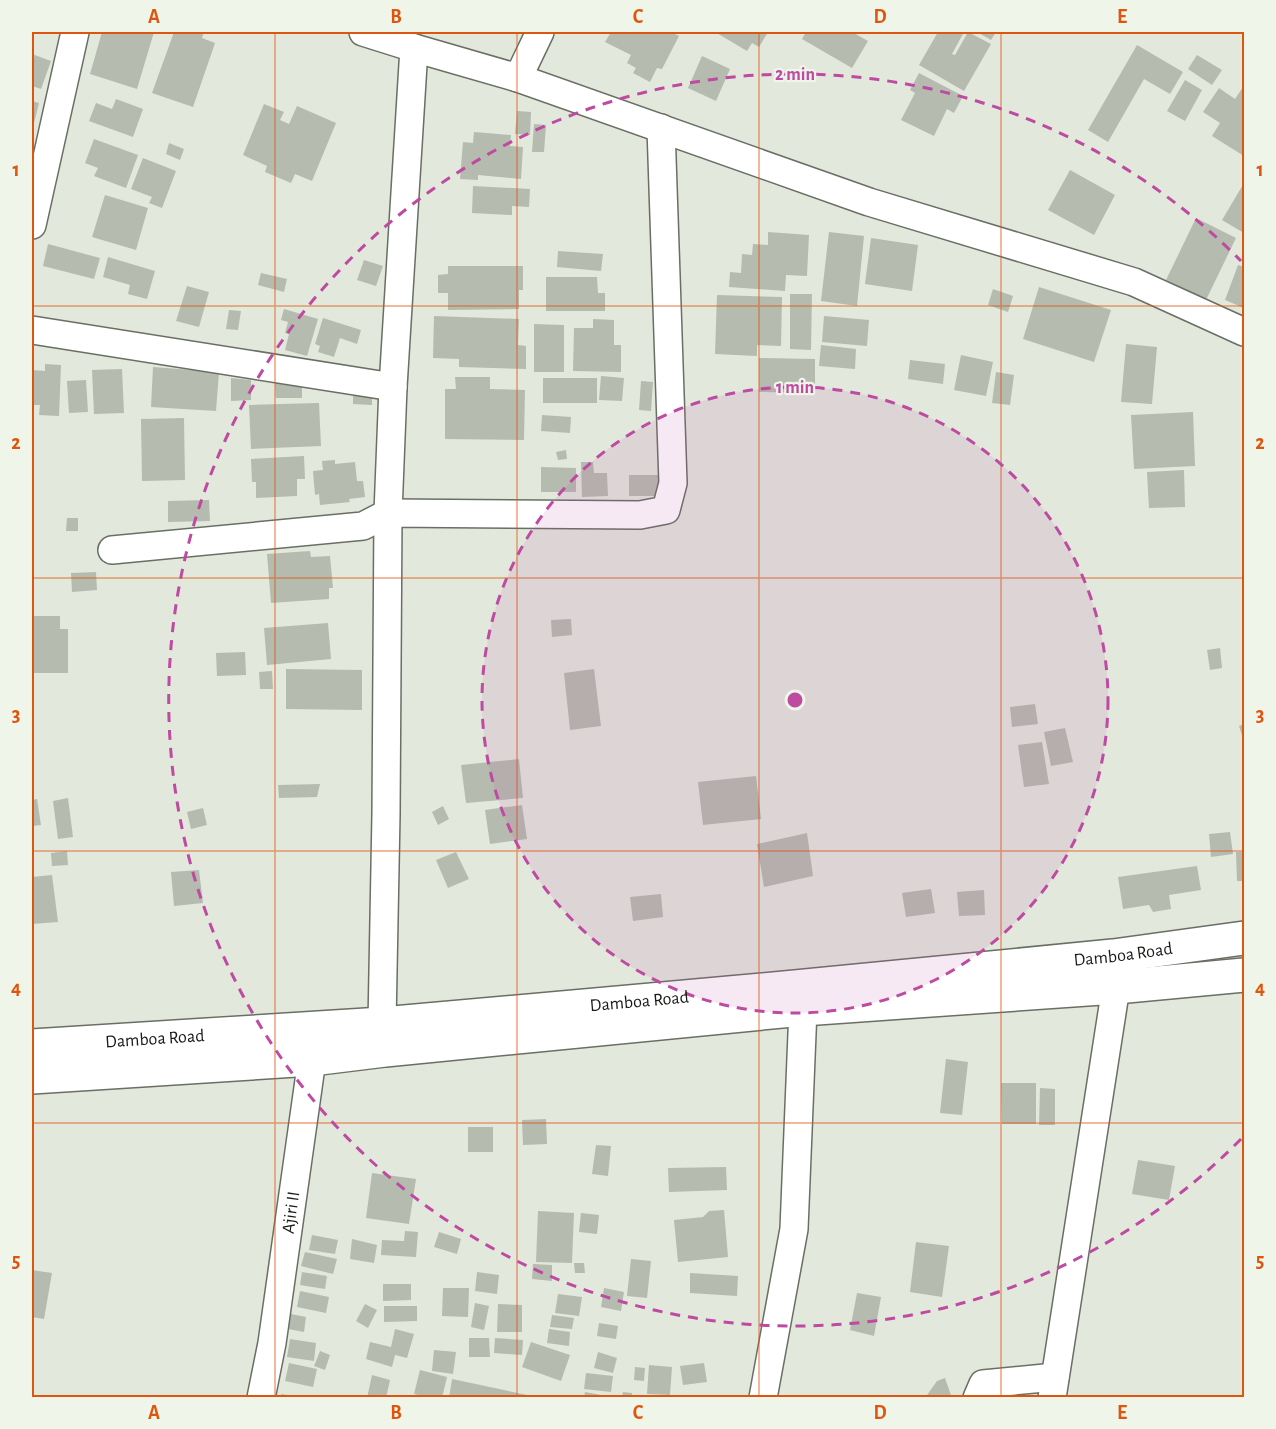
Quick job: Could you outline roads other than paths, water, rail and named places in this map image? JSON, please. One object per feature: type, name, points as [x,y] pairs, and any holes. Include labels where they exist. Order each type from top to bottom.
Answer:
[{"type":"main road","name":"Damboa Road","points":[[384,1037],[802,1009],[1115,971],[1245,938]]},
{"type":"main road","name":"Damboa Road","points":[[32,1077],[807,986],[1115,971],[1245,975]]},
{"type":"main road","name":"Damboa Road","points":[[32,1047],[314,1044]]},
{"type":"street","points":[[32,225],[75,32]]},
{"type":"street","points":[[363,32],[518,78],[868,202],[1134,282],[1245,332]]},
{"type":"street","points":[[518,78],[540,32]]},
{"type":"street","points":[[384,1037],[388,513],[393,387],[414,48]]},
{"type":"street","points":[[112,550],[363,526],[388,513],[640,515],[666,510],[673,483],[661,128]]},
{"type":"street","points":[[32,330],[393,387]]},
{"type":"street","points":[[977,1398],[983,1384],[1054,1387],[1115,971]]},
{"type":"street","points":[[763,1398],[794,1229],[802,1009]]},
{"type":"street","name":"Ajiri II","points":[[261,1398],[272,1343],[314,1044]]}]
